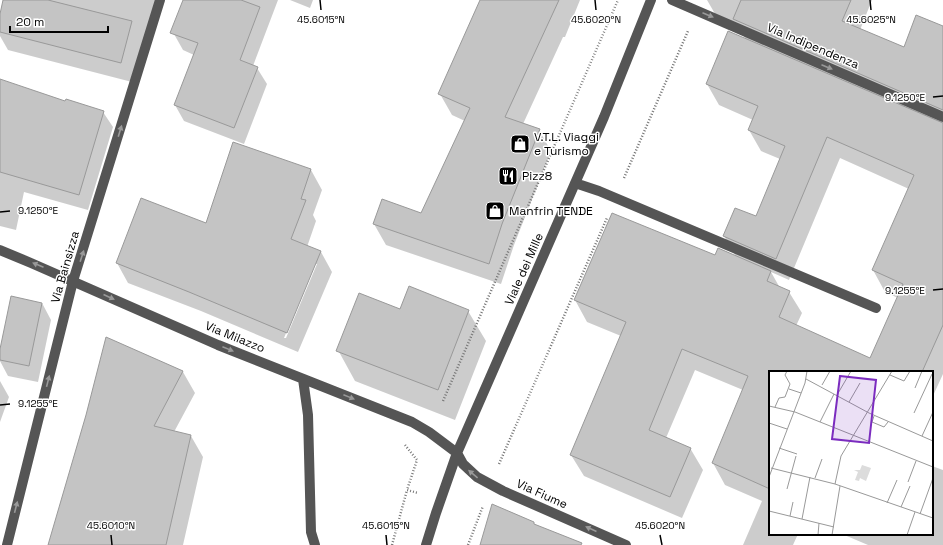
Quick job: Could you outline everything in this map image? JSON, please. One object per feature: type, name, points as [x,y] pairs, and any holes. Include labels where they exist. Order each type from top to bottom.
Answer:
[{"type":"street","name":"Via Bainsizza","points":[[7,545],[73,281],[160,0]]},
{"type":"street","name":"Via Indipendenza","points":[[672,0],[943,117]]},
{"type":"street","name":"Viale dei Mille","points":[[426,545],[438,506],[457,454],[604,117],[651,1]]},
{"type":"street","points":[[575,183],[615,198],[876,308]]},
{"type":"street","name":"Via Milazzo","points":[[0,250],[211,342],[412,422],[429,432],[457,454]]},
{"type":"street","points":[[303,379],[308,415],[311,532],[315,545]]},
{"type":"street","name":"Via Fiume","points":[[457,454],[463,464],[477,477],[626,545]]},
{"type":"path","points":[[443,401],[618,0]]},
{"type":"path","points":[[468,545],[490,484],[697,11]]},
{"type":"path","points":[[392,545],[417,460]]},
{"type":"path","points":[[407,490],[418,493]]},
{"type":"building","points":[[3,0],[48,0],[132,21],[121,63],[0,32],[0,14]]},
{"type":"building","points":[[183,0],[241,0],[260,7],[240,60],[258,67],[234,128],[174,105],[198,43],[170,33]]},
{"type":"building","points":[[480,0],[559,0],[505,117],[540,129],[502,224],[489,264],[373,224],[382,199],[421,213],[470,108],[438,94]]},
{"type":"building","points":[[741,0],[851,0],[842,21],[904,47],[916,15],[943,26],[943,110],[733,19]]},
{"type":"building","points":[[728,31],[943,123],[943,325],[922,371],[769,371],[769,489],[712,463],[748,376],[682,349],[649,430],[691,448],[670,497],[570,455],[626,322],[574,300],[612,213],[715,255],[718,248],[771,271],[767,281],[790,291],[779,317],[870,358],[903,284],[872,270],[914,175],[827,137],[776,259],[723,236],[735,208],[756,216],[785,146],[748,130],[758,106],[706,84]]},
{"type":"building","points":[[0,79],[65,101],[66,99],[104,111],[79,195],[0,172]]},
{"type":"building","points":[[233,142],[311,169],[301,199],[306,200],[291,239],[321,251],[287,333],[116,263],[141,198],[206,223]]},
{"type":"building","points":[[409,286],[469,310],[438,390],[336,351],[359,293],[400,309]]},
{"type":"building","points":[[11,296],[42,303],[29,366],[0,360],[0,349]]},
{"type":"building","points":[[106,337],[183,371],[154,426],[191,435],[166,545],[48,545],[86,415]]},
{"type":"building","points":[[492,504],[534,522],[534,524],[582,543],[581,545],[480,545]]},
{"type":"place","name":"V.T.L. Viaggi e Turismo","points":[[520,144]]},
{"type":"place","name":"Pizz8","points":[[508,176]]},
{"type":"place","name":"Manfrin TENDE","points":[[495,211]]}]
